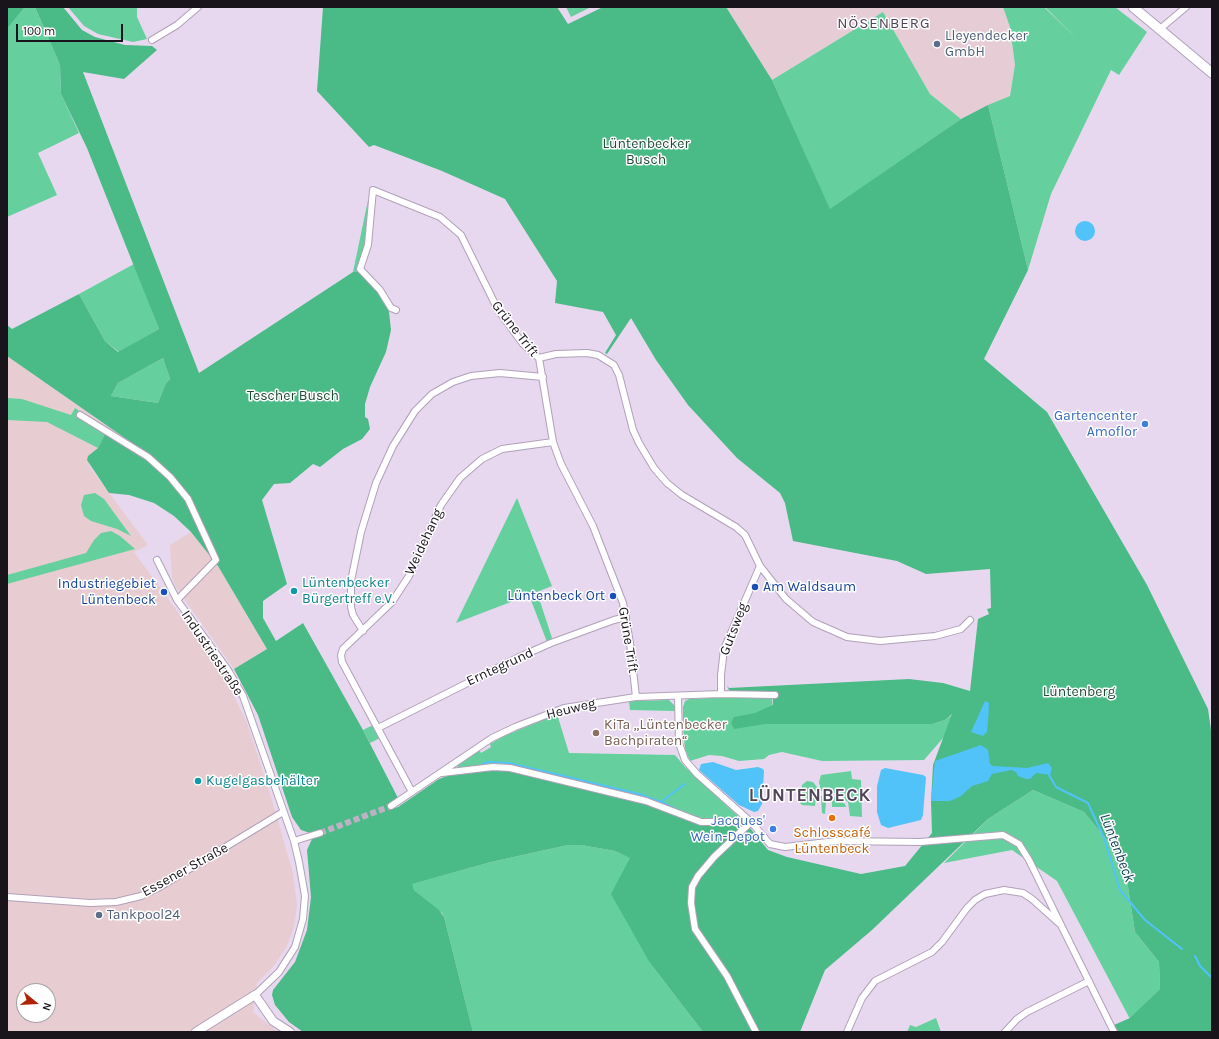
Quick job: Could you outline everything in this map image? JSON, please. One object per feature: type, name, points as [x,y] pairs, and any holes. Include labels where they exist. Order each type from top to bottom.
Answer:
[{"type":"main road","points":[[1133,7],[1212,73]]},
{"type":"street","points":[[152,40],[177,25],[198,7]]},
{"type":"street","points":[[1160,29],[1186,7]]},
{"type":"street","name":"Grüne Trift","points":[[396,310],[391,308],[380,290],[360,269],[368,245],[372,190],[440,218],[461,235],[498,310],[524,344],[539,358],[553,442],[561,464],[593,526],[605,554],[626,617],[636,697]]},
{"type":"street","points":[[539,358],[556,354],[587,353],[598,355],[614,365],[619,375],[639,443],[654,468],[667,483],[682,495],[736,527],[745,535],[760,566],[786,600],[800,613],[826,629],[847,637],[880,641],[935,636],[961,629],[970,620]]},
{"type":"street","points":[[363,631],[353,615],[351,607],[351,581],[361,532],[376,483],[390,452],[415,411],[432,394],[453,382],[471,376],[500,373],[543,377]]},
{"type":"street","name":"Industriestraße","points":[[80,415],[148,458],[170,477],[188,499],[216,560],[177,600]]},
{"type":"street","name":"Weidehang","points":[[412,792],[342,662],[341,656],[344,649],[392,602],[409,576],[441,505],[460,478],[482,459],[502,449],[553,442]]},
{"type":"street","name":"Industriestraße","points":[[156,560],[177,600],[228,670],[243,696],[294,841],[305,896],[303,920],[295,948],[279,972],[255,995],[196,1032]]},
{"type":"street","name":"Gutsweg","points":[[721,694],[721,675],[724,649],[760,566]]},
{"type":"street","name":"Erntegrund","points":[[378,728],[515,659],[551,643],[626,617]]},
{"type":"street","name":"Heuweg","points":[[391,806],[492,738],[544,715],[587,703],[636,697],[721,694],[775,695]]},
{"type":"street","points":[[678,696],[679,744],[685,760],[697,774],[750,822],[766,841],[778,847],[836,842],[920,842],[992,834],[1008,836],[1019,844],[1029,860],[1114,1032]]},
{"type":"street","points":[[442,773],[494,767],[510,768],[646,801],[701,822],[750,822]]},
{"type":"street","name":"Essener Straße","points":[[7,897],[90,903],[116,902],[141,896],[158,888],[283,812]]},
{"type":"street","points":[[750,822],[714,857],[698,876],[692,887],[690,903],[695,929],[727,976],[756,1032]]},
{"type":"street","points":[[294,841],[320,833]]},
{"type":"street","points":[[848,1032],[862,998],[876,981],[932,952],[942,942],[967,908],[984,894],[1004,890],[1023,893],[1032,898],[1061,925]]},
{"type":"street","points":[[1005,1032],[1017,1019],[1027,1012],[1089,981]]},
{"type":"street","points":[[255,995],[273,1021],[290,1032]]},
{"type":"shaded area","points":[[726,7],[1003,7],[1010,27],[1015,65],[1010,96],[961,119],[930,94],[883,12],[772,80]]},
{"type":"shaded area","points":[[7,356],[144,452],[98,448],[88,456],[90,467],[148,545],[134,552],[220,670],[246,720],[270,793],[293,873],[297,905],[294,927],[286,948],[273,967],[257,983],[253,1012],[278,1032],[7,1032]]},
{"type":"shaded area","points":[[191,532],[218,566],[267,649],[234,669],[177,589],[172,578],[170,545]]},
{"type":"green space","points":[[7,7],[25,7],[7,29]]},
{"type":"green space","points":[[25,7],[35,7],[60,65],[61,94],[79,133],[38,153],[57,195],[7,217],[7,29]]},
{"type":"green space","points":[[35,7],[63,7],[82,30],[95,37],[125,45],[152,46],[157,50],[124,79],[83,72],[199,373],[353,272],[360,272],[378,291],[385,302],[389,312],[391,330],[386,352],[370,387],[365,404],[365,417],[368,419],[370,429],[362,439],[343,449],[320,467],[313,464],[290,483],[274,484],[262,500],[287,584],[263,601],[263,618],[276,641],[303,623],[363,730],[398,798],[390,803],[392,809],[398,807],[439,779],[447,776],[476,770],[506,770],[644,804],[698,824],[739,824],[740,836],[750,828],[768,850],[787,857],[861,874],[905,866],[932,833],[931,801],[933,765],[952,714],[945,720],[932,724],[765,724],[734,729],[731,723],[734,717],[755,713],[773,705],[773,691],[736,692],[729,690],[727,686],[729,688],[909,679],[943,683],[970,691],[978,619],[989,614],[987,609],[991,608],[990,569],[926,574],[897,561],[793,541],[785,503],[780,493],[737,458],[688,405],[656,360],[631,318],[607,354],[605,353],[616,335],[603,312],[555,303],[557,281],[505,199],[442,171],[374,145],[369,147],[317,91],[323,7],[557,7],[568,24],[603,7],[726,7],[772,80],[830,209],[961,119],[988,105],[1028,270],[984,359],[1047,412],[1147,585],[1208,709],[1212,737],[1212,1032],[1118,1032],[1114,1025],[1130,1018],[1160,989],[1159,962],[1135,932],[1124,861],[1084,812],[1033,790],[988,819],[872,930],[825,970],[800,1032],[703,1032],[650,963],[611,894],[630,858],[615,851],[581,845],[568,845],[491,862],[412,884],[414,890],[439,910],[444,917],[473,1032],[303,1032],[289,1022],[275,1005],[272,995],[273,990],[295,962],[307,930],[311,897],[307,850],[312,839],[310,833],[301,830],[292,817],[258,715],[234,669],[267,649],[218,566],[191,532],[174,516],[154,503],[129,495],[109,493],[87,460],[88,456],[98,448],[105,434],[142,450],[7,356],[7,325],[12,329],[79,294],[105,341],[118,352],[159,329],[87,148],[61,94],[60,65]],"holes":[[[163,358],[170,379],[166,383],[158,403],[111,396],[118,383]]]},
{"type":"green space","points":[[68,7],[137,7],[137,17],[147,39],[133,42],[98,34],[84,26]]},
{"type":"green space","points":[[566,7],[591,7],[571,17]]},
{"type":"green space","points":[[1003,7],[1044,7],[1076,38],[1045,7],[1115,7],[1147,32],[1119,75],[1111,70],[1051,194],[1028,270],[988,105],[1010,96],[1015,65],[1010,27]]},
{"type":"green space","points":[[883,12],[930,94],[961,119],[830,210],[772,80]]},
{"type":"green space","points":[[368,200],[366,245],[359,262],[360,272],[353,272]]},
{"type":"green space","points":[[134,264],[159,329],[119,352],[105,341],[79,294]]},
{"type":"green space","points":[[163,358],[170,379],[166,383],[158,403],[111,396],[118,383]]},
{"type":"green space","points":[[7,398],[22,399],[71,415],[75,408],[103,427],[105,434],[98,448],[47,422],[7,420]]},
{"type":"green space","points":[[95,493],[104,499],[131,536],[117,529],[91,521],[84,516],[81,505],[84,495]]},
{"type":"green space","points":[[517,498],[552,586],[537,592],[552,638],[547,642],[529,595],[456,623]]},
{"type":"green space","points":[[111,531],[120,536],[135,549],[7,584],[7,575],[86,553],[94,540],[101,533]]},
{"type":"green space","points":[[772,695],[773,714],[932,724],[945,720],[953,714],[950,730],[924,760],[822,761],[782,752],[769,755],[764,759],[739,761],[722,756],[709,755],[690,761],[685,749],[683,728],[683,707],[685,701],[689,699]]},
{"type":"green space","points":[[669,700],[675,706],[675,711],[630,710],[629,701]]},
{"type":"green space","points":[[557,714],[569,753],[675,755],[685,767],[738,816],[736,818],[702,818],[690,816],[659,803],[491,765],[458,768],[457,766],[479,749],[481,753],[491,747],[490,744],[504,736]]},
{"type":"green space","points":[[373,725],[380,738],[370,743],[363,730]]},
{"type":"green space","points":[[851,771],[852,779],[861,780],[862,817],[850,816],[848,802],[831,791],[821,791],[819,782],[821,775]]},
{"type":"green space","points":[[807,781],[813,782],[817,787],[815,806],[802,805],[800,803],[802,785]]},
{"type":"green space","points":[[1033,790],[1084,812],[1124,861],[1135,932],[1159,962],[1160,989],[1130,1019],[1057,881],[1012,850],[944,863],[988,819]]},
{"type":"green space","points":[[828,795],[838,798],[845,804],[846,807],[832,807],[832,801],[826,801],[825,814],[822,813],[821,796]]},
{"type":"green space","points":[[568,845],[581,845],[615,851],[631,858],[650,963],[703,1032],[473,1032],[444,917],[442,913],[414,890],[411,884],[491,862]]},
{"type":"green space","points":[[936,1018],[941,1032],[907,1032],[910,1025],[916,1027]]},
{"type":"water","points":[[1081,221],[1089,221],[1095,227],[1095,235],[1089,241],[1081,241],[1075,235],[1075,227]]},
{"type":"water","points":[[985,701],[989,703],[988,722],[987,732],[983,736],[971,732]]},
{"type":"water","points":[[981,745],[988,750],[990,764],[993,766],[1027,768],[1048,763],[1052,768],[1050,775],[1036,773],[1030,779],[1026,779],[1018,776],[1016,772],[1011,770],[992,774],[988,781],[972,786],[961,796],[950,801],[931,801],[935,761]]},
{"type":"water","points":[[713,762],[736,770],[758,767],[763,769],[762,804],[758,811],[754,812],[739,805],[699,770],[701,764]]},
{"type":"water","points":[[885,768],[923,775],[926,777],[923,815],[921,820],[888,828],[881,825],[877,812],[877,786],[881,770]]},
{"type":"waterway","points":[[482,764],[488,762],[509,763],[639,794],[661,802],[685,784]]},
{"type":"waterway","name":"Lüntenbeck","points":[[1049,775],[1056,787],[1088,803],[1104,838],[1120,890],[1145,920],[1182,949]]},
{"type":"waterway","points":[[661,802],[682,812]]},
{"type":"waterway","name":"Lüntenbeck","points":[[1195,956],[1200,966],[1212,978]]},
{"type":"tunnel","points":[[320,833],[391,806]]},
{"type":"place","name":"Lleyendecker GmbH","points":[[937,44]]},
{"type":"place","name":"Gartencenter Amoflor","points":[[1145,424]]},
{"type":"place","name":"Am Waldsaum","points":[[755,587]]},
{"type":"place","name":"Lüntenbecker Bürgertreff e.V.","points":[[294,591]]},
{"type":"place","name":"Industriegebiet Lüntenbeck","points":[[164,592]]},
{"type":"place","name":"Lüntenbeck Ort","points":[[613,596]]},
{"type":"place","name":"KiTa „Lüntenbecker Bachpiraten“","points":[[596,733]]},
{"type":"place","name":"Kugelgasbehälter","points":[[198,781]]},
{"type":"place","name":"Schlosscafé Lüntenbeck","points":[[832,818]]},
{"type":"place","name":"Jacques' Wein-Depot","points":[[773,829]]},
{"type":"place","name":"Tankpool24","points":[[99,915]]},
{"type":"district","name":"NÖSENBERG","points":[[884,24]]},
{"type":"district","name":"LÜNTENBECK","points":[[810,796]]},
{"type":"park label","name":"Lüntenbecker Busch","points":[[646,152]]},
{"type":"park label","name":"Tescher Busch","points":[[293,396]]},
{"type":"park label","name":"Lüntenberg","points":[[1079,692]]}]
